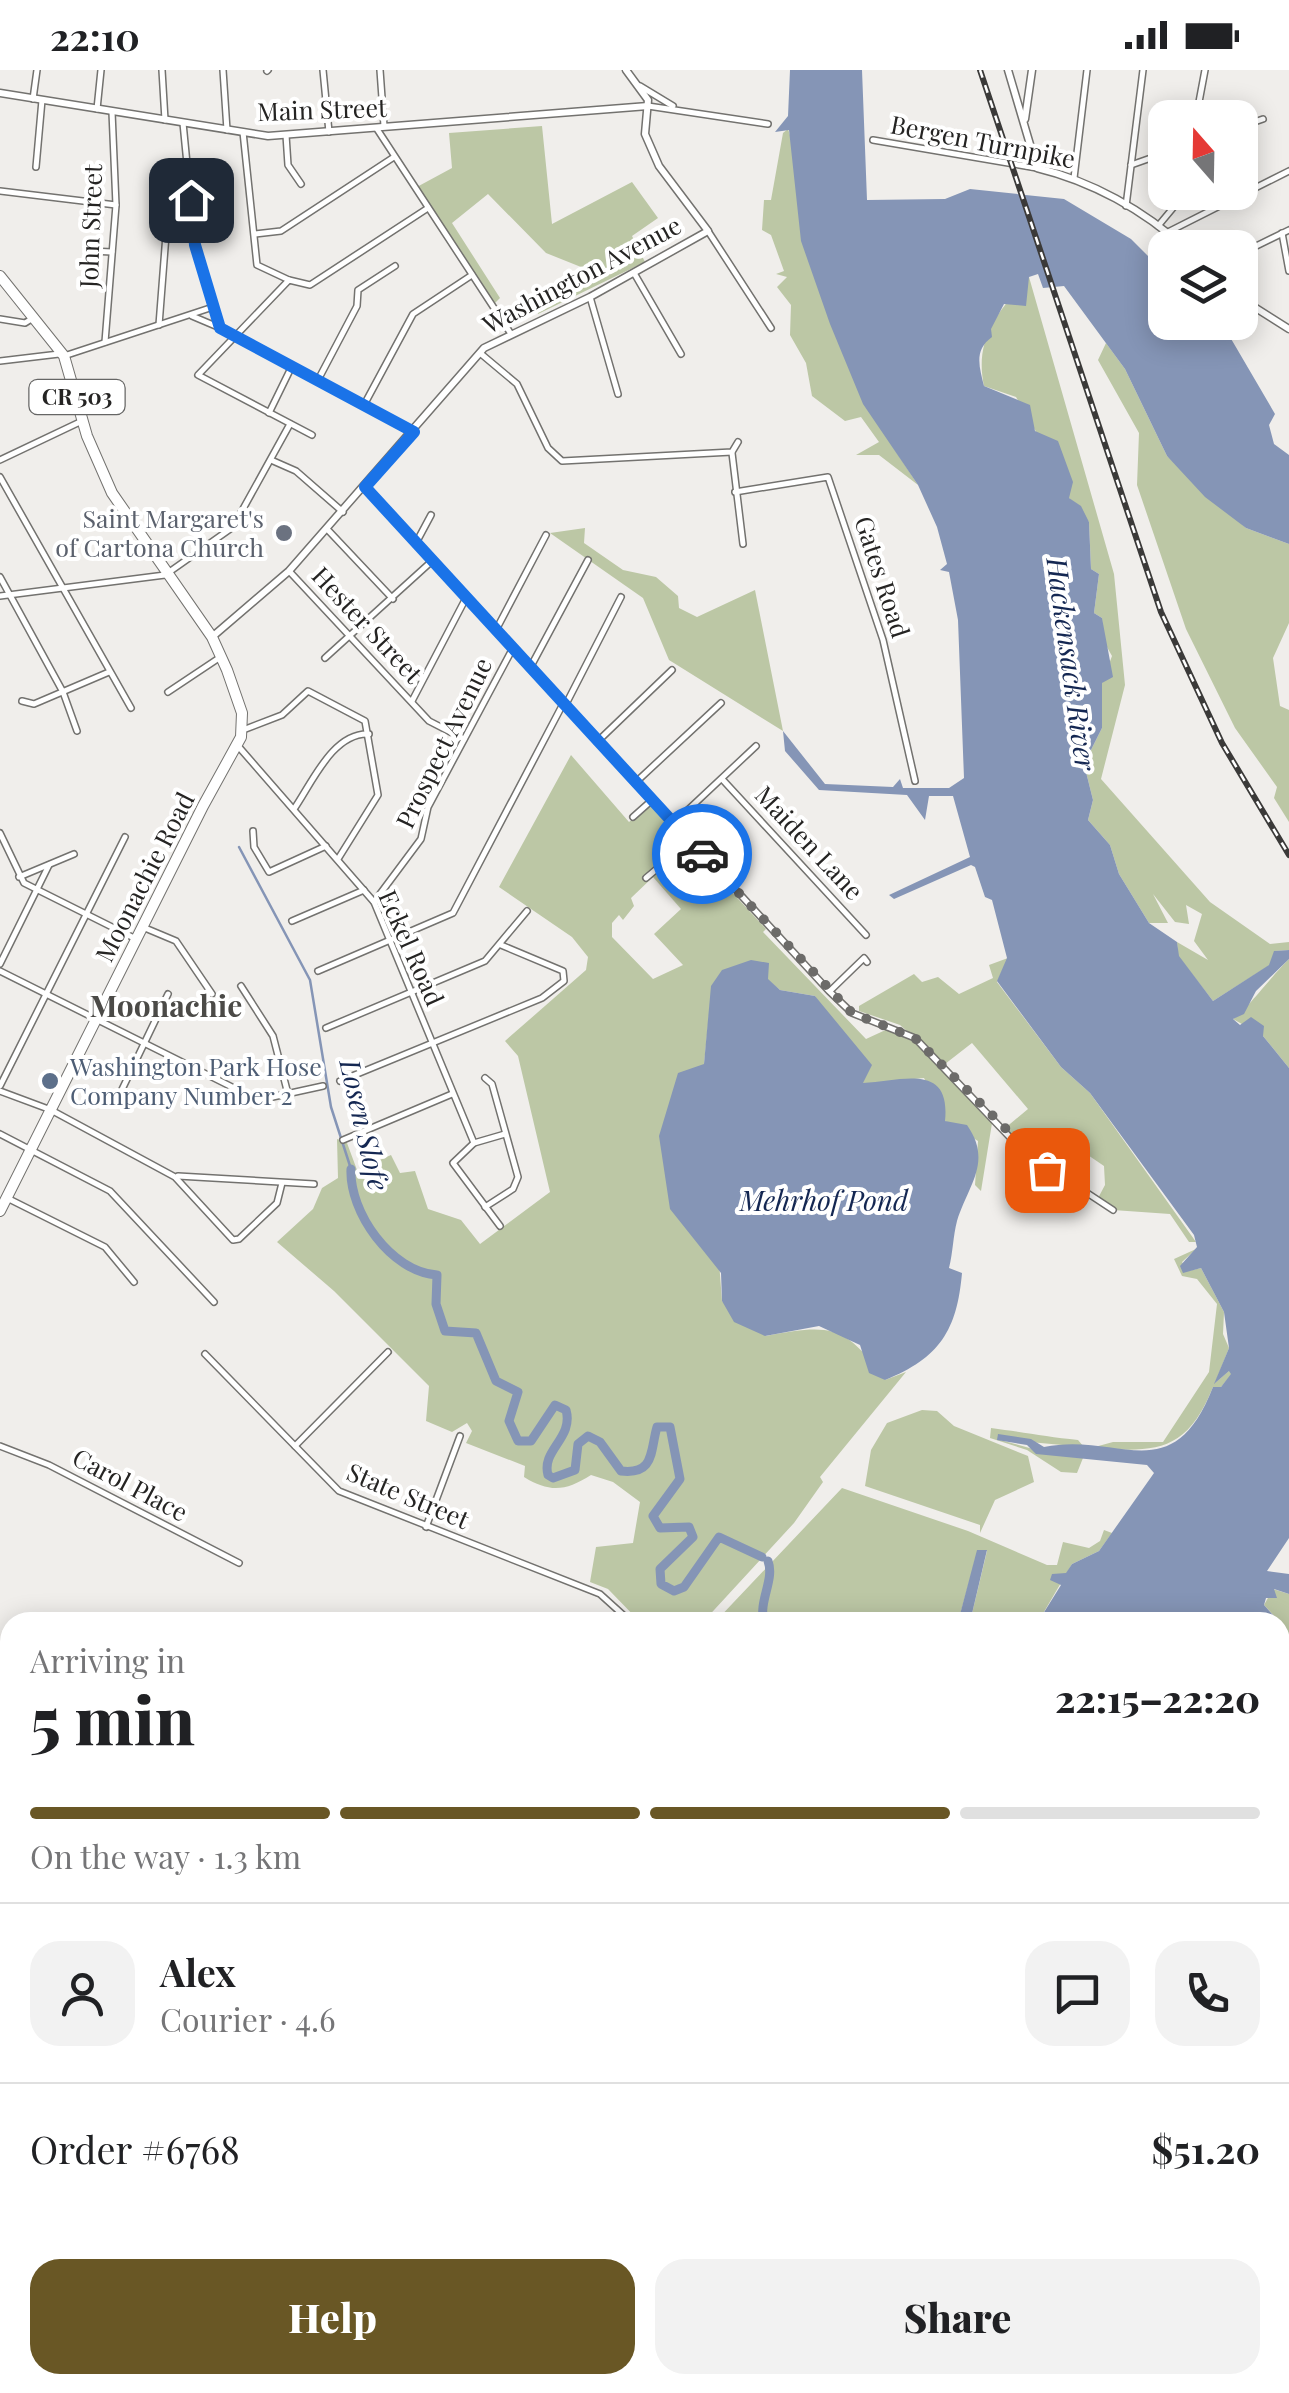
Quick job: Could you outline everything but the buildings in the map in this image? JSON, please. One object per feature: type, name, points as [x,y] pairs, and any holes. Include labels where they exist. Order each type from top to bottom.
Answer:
[{"type":"main road","name":"CR 503","points":[[0,276],[63,355],[82,420],[112,493],[165,575],[212,637],[239,704],[242,730],[238,746]]},
{"type":"main road","name":"Moonachie Road","points":[[0,1211],[142,926],[238,746]]},
{"type":"street","points":[[33,98],[37,70]]},
{"type":"street","points":[[98,109],[101,70]]},
{"type":"street","points":[[162,70],[165,120]]},
{"type":"street","points":[[223,70],[227,130]]},
{"type":"street","points":[[323,70],[328,132]]},
{"type":"street","points":[[380,70],[380,129],[394,157],[511,334]]},
{"type":"street","points":[[626,70],[639,85],[648,106],[768,124]]},
{"type":"street","points":[[1008,70],[1037,168]]},
{"type":"street","points":[[1024,125],[1032,70]]},
{"type":"street","points":[[1074,178],[1087,70]]},
{"type":"street","points":[[1126,206],[1143,70]]},
{"type":"street","points":[[1199,100],[1205,70]]},
{"type":"street","points":[[639,85],[680,108]]},
{"type":"street","name":"Main Street","points":[[0,93],[227,130],[286,135],[648,106]]},
{"type":"street","points":[[1016,99],[1028,94]]},
{"type":"street","points":[[36,167],[42,100]]},
{"type":"street","name":"Washington Avenue","points":[[212,637],[289,571],[414,432],[479,352],[708,232],[660,166],[645,134],[648,106]]},
{"type":"street","name":"John Street","points":[[106,342],[116,205],[112,112]]},
{"type":"street","points":[[1258,121],[1263,119]]},
{"type":"street","points":[[183,123],[195,245],[220,328]]},
{"type":"street","points":[[244,132],[258,268],[310,285],[428,208]]},
{"type":"street","points":[[286,135],[288,165],[301,184]]},
{"type":"street","name":"Bergen Turnpike","points":[[873,140],[1074,178],[1165,230]]},
{"type":"street","points":[[254,234],[281,232],[394,157]]},
{"type":"street","points":[[1131,165],[1148,159]]},
{"type":"street","points":[[1172,230],[1289,171]]},
{"type":"street","points":[[0,191],[116,205]]},
{"type":"street","points":[[1158,226],[1171,210]]},
{"type":"street","points":[[159,325],[167,222]]},
{"type":"street","points":[[708,232],[771,328]]},
{"type":"street","points":[[1258,245],[1285,232],[1289,271]]},
{"type":"street","points":[[91,251],[112,252]]},
{"type":"street","points":[[318,380],[360,288],[395,266]]},
{"type":"street","points":[[634,273],[681,354]]},
{"type":"street","points":[[364,405],[413,314],[472,275]]},
{"type":"street","points":[[289,280],[198,375],[312,435]]},
{"type":"street","points":[[590,297],[618,394]]},
{"type":"street","points":[[0,361],[63,355],[214,306]]},
{"type":"street","points":[[1258,309],[1289,329]]},
{"type":"street","points":[[189,315],[414,432]]},
{"type":"street","points":[[0,319],[25,323],[34,318]]},
{"type":"street","points":[[479,352],[516,384],[548,448],[562,461],[732,452]]},
{"type":"street","points":[[270,413],[292,366]]},
{"type":"street","points":[[0,460],[82,420]]},
{"type":"street","points":[[0,596],[165,575],[233,527],[290,424]]},
{"type":"street","points":[[738,442],[732,452],[743,544]]},
{"type":"street","points":[[271,460],[296,471],[342,512]]},
{"type":"street","points":[[0,477],[131,708]]},
{"type":"street","name":"Gates Road","points":[[735,492],[828,477],[883,640],[916,781]]},
{"type":"street","points":[[365,487],[829,992],[852,1013],[915,1038],[1022,1150],[1113,1210]]},
{"type":"street","points":[[416,543],[432,515]]},
{"type":"street","points":[[327,529],[392,599]]},
{"type":"street","points":[[496,630],[546,535]]},
{"type":"street","points":[[530,668],[588,560]]},
{"type":"street","points":[[325,658],[432,561]]},
{"type":"street","name":"Hester Street","points":[[289,571],[429,722],[464,739]]},
{"type":"street","points":[[0,577],[63,692],[77,730]]},
{"type":"street","points":[[318,970],[453,913],[621,597]]},
{"type":"street","points":[[411,702],[466,598]]},
{"type":"street","name":"Prospect Avenue","points":[[374,902],[421,839],[428,807],[513,648]]},
{"type":"street","points":[[168,692],[221,656]]},
{"type":"street","points":[[598,742],[672,670]]},
{"type":"street","points":[[22,702],[34,704],[109,672]]},
{"type":"street","points":[[242,730],[282,715],[308,691],[361,716],[370,734],[378,795],[338,860]]},
{"type":"street","points":[[635,783],[721,703]]},
{"type":"street","points":[[294,809],[340,744],[355,734],[370,734]]},
{"type":"street","name":"Eckel Road","points":[[238,746],[374,902],[474,1142]]},
{"type":"street","points":[[674,823],[756,746]]},
{"type":"street","name":"Maiden Lane","points":[[722,779],[866,935]]},
{"type":"street","points":[[633,817],[651,801]]},
{"type":"street","points":[[253,831],[254,847],[269,872],[326,846]]},
{"type":"street","points":[[0,833],[19,877],[36,890],[136,940]]},
{"type":"street","points":[[125,838],[0,1089],[50,1110],[170,1174],[235,1240],[277,1203],[282,1182]]},
{"type":"street","points":[[646,878],[690,841]]},
{"type":"street","points":[[19,877],[74,854]]},
{"type":"street","points":[[48,865],[0,967],[246,1094],[268,1098],[323,1086]]},
{"type":"street","points":[[292,922],[364,890]]},
{"type":"street","points":[[326,1028],[485,961],[501,945],[515,920],[527,911]]},
{"type":"street","points":[[142,926],[176,941],[212,994]]},
{"type":"street","points":[[340,1081],[542,998],[564,982],[563,971],[501,945]]},
{"type":"street","points":[[829,992],[864,958],[867,962]]},
{"type":"street","points":[[241,986],[273,1036],[288,1094]]},
{"type":"street","points":[[115,1104],[168,994]]},
{"type":"street","points":[[484,1208],[518,1182],[492,1084],[485,1078]]},
{"type":"street","points":[[343,1140],[452,1094]]},
{"type":"street","points":[[0,1134],[110,1191],[214,1302]]},
{"type":"street","points":[[500,1226],[453,1167],[456,1156],[474,1142],[506,1134]]},
{"type":"street","points":[[170,1174],[314,1184]]},
{"type":"street","points":[[7,1198],[105,1247],[134,1282]]},
{"type":"street","points":[[294,1446],[388,1352]]},
{"type":"street","name":"State Street","points":[[205,1354],[216,1360],[338,1491],[600,1594],[621,1612]]},
{"type":"street","points":[[426,1526],[460,1436]]},
{"type":"street","name":"Carol Place","points":[[0,1446],[50,1465],[239,1562]]},
{"type":"green space","points":[[542,126],[552,224],[632,182],[658,218],[632,236],[645,262],[538,314],[537,310],[563,290],[589,285],[581,267],[546,253],[488,194],[452,223],[500,298],[492,306],[415,188],[452,168],[449,133]]},
{"type":"green space","points":[[788,129],[893,447],[918,485],[879,455],[856,455],[879,442],[861,417],[845,421],[812,396],[806,363],[790,335],[791,305],[777,287],[787,277],[776,274],[784,271],[771,235],[762,230],[764,200],[771,200],[783,133]]},
{"type":"green space","points":[[1029,277],[1114,574],[1125,685],[1101,779],[1210,902],[1270,944],[1289,942],[1289,950],[1275,951],[1270,965],[1213,1001],[1178,956],[1177,942],[1208,960],[1194,941],[1202,914],[1186,905],[1189,924],[1175,922],[1153,894],[1168,923],[1149,923],[1119,874],[1110,845],[1088,820],[1093,800],[1084,764],[1102,728],[1102,683],[1112,656],[1103,640],[1102,618],[1094,613],[1099,574],[1091,569],[1089,522],[1069,498],[1069,489],[1016,397],[984,386],[982,369],[982,354],[991,327]]},
{"type":"green space","points":[[1106,343],[1125,369],[1167,456],[1246,528],[1289,544],[1289,623],[1273,658],[1280,706],[1289,710],[1289,822],[1274,798],[1277,787],[1235,728],[1186,629],[1137,485],[1139,433],[1098,360]]},
{"type":"green space","points":[[585,528],[584,543],[623,570],[656,577],[678,596],[679,608],[697,617],[755,590],[783,731],[669,660],[643,598],[550,533]]},
{"type":"green space","points":[[571,755],[629,822],[650,804],[766,929],[763,932],[866,1039],[892,1027],[915,1038],[993,1117],[981,1191],[975,1185],[978,1141],[945,1121],[924,1078],[863,1084],[815,996],[780,990],[768,980],[768,963],[712,986],[704,1064],[722,1301],[766,1336],[806,1330],[834,1333],[859,1348],[885,1380],[906,1372],[820,1477],[823,1482],[794,1523],[712,1612],[630,1612],[608,1589],[590,1582],[596,1547],[633,1543],[640,1502],[613,1482],[591,1475],[566,1487],[542,1486],[524,1477],[525,1466],[466,1443],[472,1431],[467,1423],[452,1432],[426,1421],[429,1386],[334,1291],[277,1242],[313,1209],[322,1188],[338,1178],[337,1139],[347,1143],[357,1170],[391,1155],[400,1173],[415,1171],[428,1209],[461,1220],[480,1244],[550,1192],[518,1056],[505,1041],[586,970],[588,957],[572,937],[499,887]],"holes":[[[653,877],[681,909],[654,934],[683,965],[653,979],[612,937],[612,923],[619,915],[623,920],[634,906],[631,898]]]},
{"type":"green space","points":[[1008,958],[997,982],[1061,1067],[1090,1093],[1196,1242],[1189,1242],[1170,1214],[1113,1210],[1097,1200],[1105,1185],[1104,1166],[1054,1132],[1033,1159],[1004,1129],[1028,1109],[972,1043],[945,1064],[900,1025],[859,1011],[859,1006],[914,974],[922,982],[938,977],[959,994],[993,978],[989,965]]},
{"type":"green space","points":[[1289,959],[1289,1068],[1263,1036],[1233,1019]]},
{"type":"green space","points":[[1196,1249],[1182,1262],[1188,1271],[1201,1268],[1224,1312],[1223,1334],[1229,1348],[1215,1383],[1230,1370],[1232,1374],[1221,1387],[1213,1387],[1192,1425],[1166,1444],[1133,1450],[1091,1448],[1113,1442],[1163,1442],[1209,1372],[1217,1304],[1197,1279],[1182,1276],[1174,1259]]},
{"type":"green space","points":[[922,1410],[937,1411],[954,1426],[1028,1456],[1034,1482],[995,1500],[980,1533],[980,1525],[865,1486],[871,1450],[887,1423]]},
{"type":"green space","points":[[991,1428],[1078,1440],[1084,1447],[997,1439],[1083,1458],[1077,1473],[1061,1472],[1027,1450],[990,1438]]},
{"type":"green space","points":[[842,1488],[968,1531],[1047,1565],[1057,1565],[1063,1542],[1089,1548],[1100,1541],[1104,1530],[1112,1533],[1099,1551],[1072,1564],[1044,1612],[972,1612],[987,1551],[978,1550],[961,1612],[724,1612]]},
{"type":"green space","points":[[1273,1589],[1289,1594],[1289,1612],[1271,1612],[1264,1605]]},
{"type":"water","name":"Hackensack River","points":[[790,70],[862,70],[867,200],[945,199],[970,189],[1064,199],[1131,239],[1148,256],[1148,340],[1232,340],[1275,414],[1269,425],[1274,444],[1289,455],[1289,544],[1246,528],[1205,497],[1167,456],[1125,369],[1064,286],[1043,288],[1038,274],[1029,277],[1026,306],[1004,304],[991,329],[992,337],[982,347],[984,386],[1030,405],[1035,431],[1058,441],[1073,482],[1069,498],[1081,506],[1089,522],[1091,569],[1099,574],[1094,613],[1102,618],[1113,677],[1102,683],[1102,728],[1084,764],[1093,800],[1088,820],[1110,845],[1119,874],[1149,923],[1177,942],[1179,956],[1213,1001],[1269,965],[1274,951],[1289,950],[1289,959],[1256,991],[1244,1014],[1233,1019],[1240,1025],[1251,1017],[1264,1026],[1263,1036],[1289,1068],[1289,1538],[1267,1571],[1289,1574],[1289,1594],[1274,1589],[1277,1598],[1266,1598],[1264,1605],[1270,1612],[1044,1612],[1061,1585],[1050,1580],[1052,1574],[1066,1573],[1072,1564],[1099,1551],[1154,1473],[1147,1465],[1036,1454],[1027,1445],[997,1440],[998,1434],[1031,1439],[1044,1447],[1071,1444],[1141,1450],[1161,1448],[1180,1438],[1197,1419],[1213,1387],[1221,1387],[1231,1374],[1229,1371],[1214,1384],[1229,1348],[1224,1312],[1201,1268],[1183,1273],[1180,1266],[1197,1247],[1194,1235],[1090,1093],[1061,1067],[997,981],[1007,958],[992,900],[985,897],[975,867],[971,865],[894,899],[889,895],[970,857],[953,796],[929,796],[925,820],[907,795],[819,790],[785,751],[783,731],[825,784],[893,787],[900,779],[903,788],[949,788],[964,778],[958,620],[949,572],[940,570],[947,564],[937,527],[918,485],[863,404],[830,324],[801,241],[789,130],[775,132],[788,116]]},
{"type":"water","name":"Mehrhof Pond","points":[[751,960],[769,963],[768,979],[780,990],[815,996],[872,1065],[863,1083],[921,1079],[932,1083],[945,1102],[945,1121],[967,1125],[974,1138],[978,1151],[976,1173],[957,1221],[949,1268],[962,1273],[956,1311],[932,1352],[885,1380],[869,1373],[860,1345],[819,1326],[765,1336],[734,1322],[722,1301],[721,1273],[670,1209],[659,1136],[678,1073],[704,1064],[711,986],[722,970]]},
{"type":"water","points":[[977,1550],[987,1550],[972,1612],[961,1612]]},
{"type":"waterway","name":"Losen Slofe","points":[[239,847],[310,980],[331,1107],[351,1169]]},
{"type":"waterway","name":"Losen Slofe","points":[[351,1169],[357,1203],[376,1237],[404,1263],[437,1275],[436,1304],[445,1331],[476,1333],[496,1381],[518,1392],[509,1421],[518,1441],[531,1441],[555,1405],[566,1410],[566,1428],[549,1458],[548,1475],[553,1478],[575,1470],[578,1444],[588,1436],[600,1442],[621,1471],[640,1469],[649,1460],[657,1427],[670,1427],[680,1479],[653,1516],[660,1528],[689,1527],[693,1537],[660,1569],[661,1584],[674,1591],[684,1587],[719,1537],[762,1557]]},
{"type":"waterway","name":"Losen Slofe","points":[[763,1612],[768,1561]]},
{"type":"railway","points":[[980,70],[1161,612],[1222,743],[1289,855]]},
{"type":"way so far","points":[[702,854],[829,992],[852,1013],[915,1038],[1022,1150],[1047,1170]]},
{"type":"place","name":"Saint Margaret's of Cartona Church","points":[[284,533]]},
{"type":"place","name":"Washington Park Hose Company Number 2","points":[[50,1081]]},
{"type":"district","name":"Moonachie","points":[[166,1007]]},
{"type":"route","points":[[191,200],[195,245],[220,328],[414,432],[365,487],[702,854]]}]
